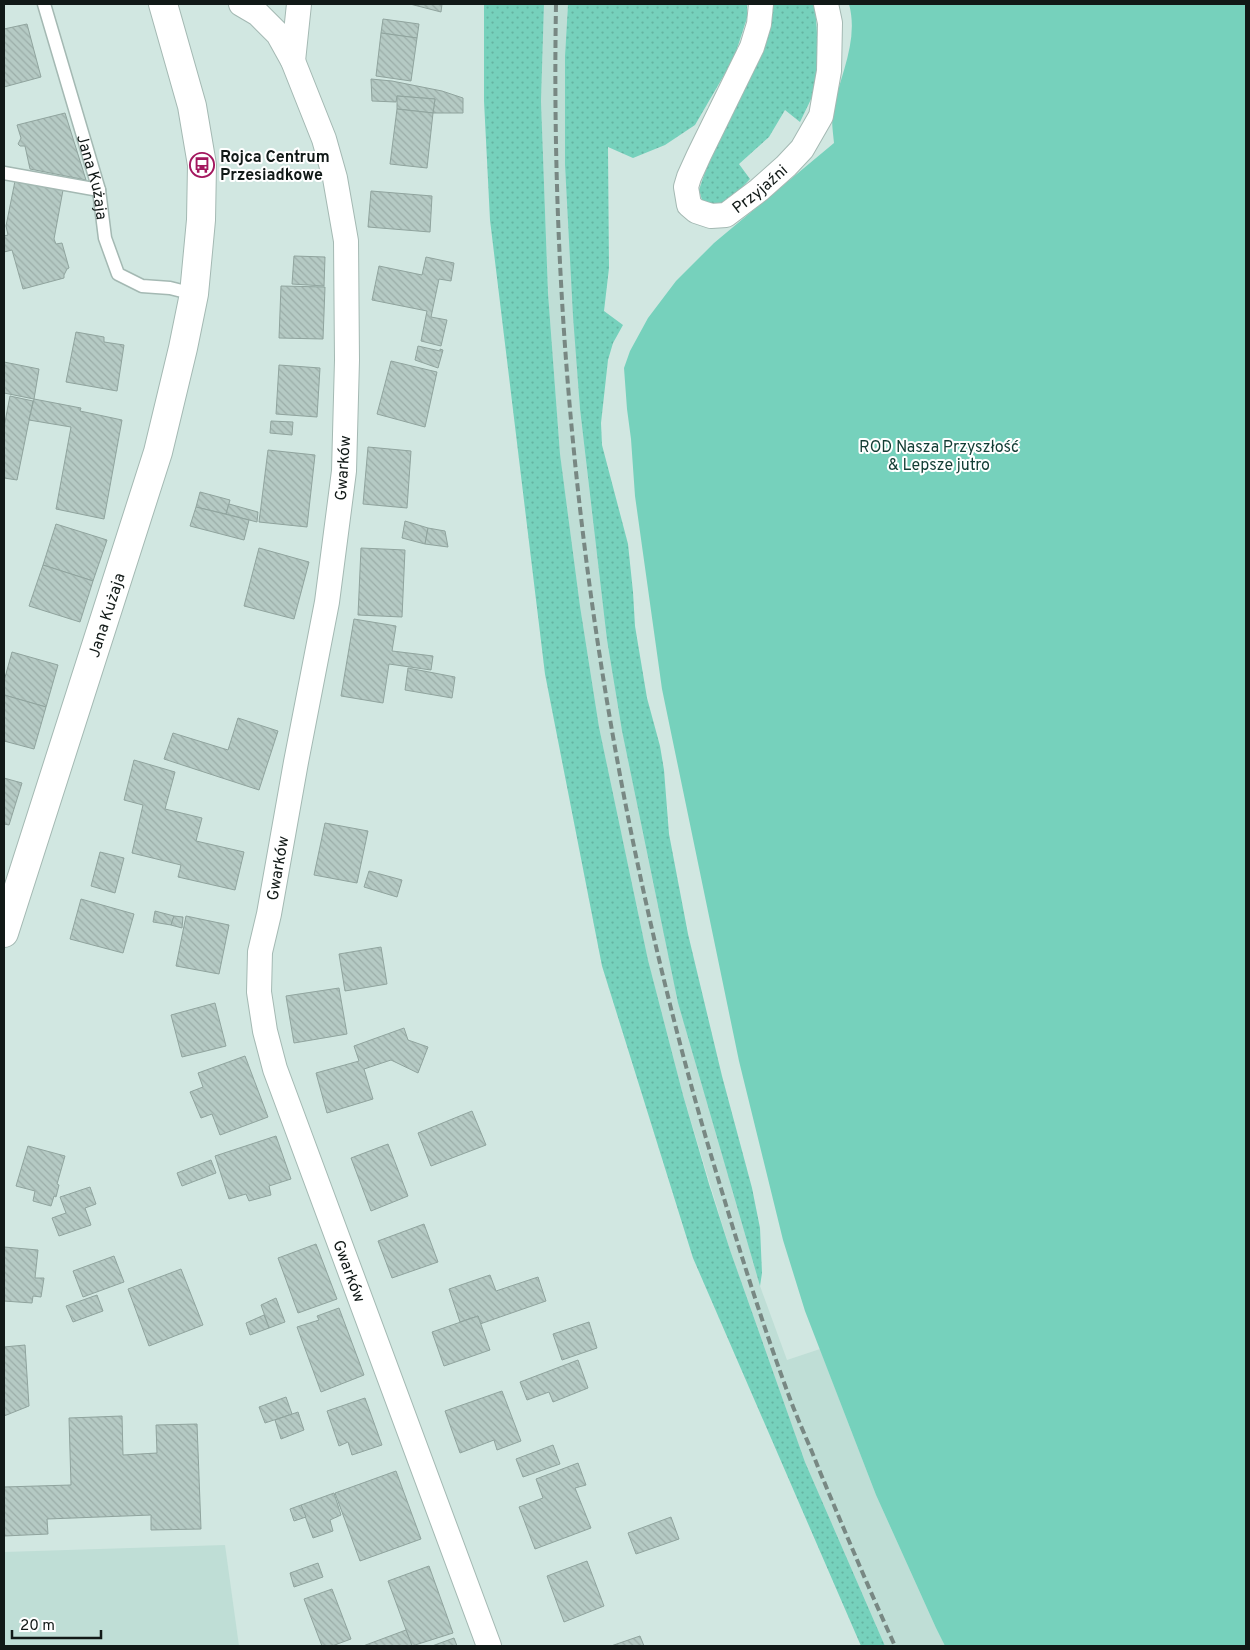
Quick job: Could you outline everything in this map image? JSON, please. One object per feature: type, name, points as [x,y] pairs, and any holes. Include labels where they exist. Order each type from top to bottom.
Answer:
[{"type":"street","name":"Jana Kużaja","points":[[4,933],[158,452],[194,294],[201,220],[202,165],[192,106],[163,4]]},
{"type":"street","name":"Gwarków","points":[[241,4],[258,14],[278,34],[293,61],[324,139],[335,178],[346,242],[347,360],[344,471],[327,602],[269,914],[260,952],[260,992],[265,1031],[275,1069],[489,1646]]},
{"type":"street","name":"Gwarków","points":[[293,61],[299,4]]},
{"type":"street","name":"Przyjaźni","points":[[761,4],[759,24],[752,47],[699,155],[686,187],[689,205],[696,211],[711,216],[726,215],[759,190],[786,166],[802,149],[821,116],[829,71],[830,23],[826,4]]},
{"type":"lane","name":"Jana Kużaja","points":[[44,4],[99,190],[105,238],[118,274],[142,286],[170,288],[194,294]]},
{"type":"lane","points":[[4,173],[99,190]]},
{"type":"shaded area","points":[[544,4],[568,4],[565,56],[565,165],[580,409],[607,640],[622,731],[678,1003],[760,1286],[787,1360],[820,1349],[876,1495],[945,1646],[885,1646],[805,1462],[730,1250],[683,1095],[648,960],[599,727],[580,606],[560,455],[548,293],[541,101]]},
{"type":"shaded area","points":[[225,1545],[239,1646],[4,1646],[4,1552]]},
{"type":"green space","points":[[484,4],[544,4],[541,101],[548,293],[560,454],[580,606],[599,727],[648,960],[683,1095],[730,1250],[805,1462],[885,1646],[861,1646],[693,1258],[602,966],[545,674],[490,220],[484,101]]},
{"type":"green space","points":[[568,4],[747,4],[747,18],[734,58],[695,125],[665,145],[633,158],[608,147],[609,268],[604,311],[623,325],[613,343],[608,360],[601,423],[602,445],[628,544],[635,626],[647,698],[660,746],[664,770],[669,834],[688,934],[722,1076],[752,1188],[760,1228],[762,1273],[760,1286],[678,1003],[622,731],[607,640],[580,409],[573,316],[565,165],[565,56]]},
{"type":"green space","points":[[769,4],[815,4],[819,62],[814,93],[800,122],[785,110],[769,137],[739,164],[750,179],[732,198],[717,206],[702,200],[699,190],[735,105],[764,50]]},
{"type":"green space","name":"ROD Nasza Przyszłość & Lepsze jutro","points":[[849,4],[1246,4],[1246,1646],[945,1646],[876,1495],[805,1311],[783,1240],[739,1061],[662,689],[635,496],[624,368],[630,351],[648,318],[676,281],[714,243],[834,143],[833,111],[852,31]]},
{"type":"building","points":[[410,4],[442,4],[441,12]]},
{"type":"building","points":[[383,19],[419,24],[417,38],[381,33]]},
{"type":"building","points":[[27,24],[41,77],[4,87],[4,29]]},
{"type":"building","points":[[381,33],[417,38],[411,81],[376,76]]},
{"type":"building","points":[[371,79],[392,81],[442,91],[463,98],[463,113],[433,113],[435,99],[397,96],[396,102],[372,101]]},
{"type":"building","points":[[397,96],[435,99],[433,113],[397,109]]},
{"type":"building","points":[[397,109],[433,113],[427,168],[390,164]]},
{"type":"building","points":[[65,113],[86,180],[30,169],[25,146],[18,144],[21,138],[17,125]]},
{"type":"building","points":[[15,181],[63,190],[54,239],[56,244],[62,243],[69,268],[64,278],[23,289],[12,250],[4,252],[4,236],[8,235],[6,226]]},
{"type":"building","points":[[371,191],[432,196],[430,232],[368,227]]},
{"type":"building","points":[[294,256],[325,257],[324,286],[292,284]]},
{"type":"building","points":[[426,257],[454,263],[451,281],[439,279],[431,317],[447,320],[441,346],[421,341],[427,311],[372,300],[379,266],[422,275]]},
{"type":"building","points":[[281,286],[325,287],[323,339],[279,338]]},
{"type":"building","points":[[76,332],[104,337],[104,342],[124,345],[117,391],[66,382]]},
{"type":"building","points":[[418,346],[443,350],[438,368],[415,360]]},
{"type":"building","points":[[391,361],[437,372],[425,427],[377,414]]},
{"type":"building","points":[[4,362],[39,369],[34,399],[4,393]]},
{"type":"building","points":[[279,365],[320,368],[317,417],[276,414]]},
{"type":"building","points":[[10,396],[33,401],[17,480],[4,478],[4,427]]},
{"type":"building","points":[[34,399],[81,408],[80,411],[122,420],[104,519],[56,509],[71,427],[29,420]]},
{"type":"building","points":[[271,421],[293,422],[292,435],[270,433]]},
{"type":"building","points":[[368,447],[411,451],[407,508],[363,504]]},
{"type":"building","points":[[268,450],[315,455],[307,527],[259,522]]},
{"type":"building","points":[[200,492],[230,500],[226,514],[196,507]]},
{"type":"building","points":[[229,504],[258,512],[257,522],[226,514]]},
{"type":"building","points":[[196,507],[249,520],[244,540],[190,526]]},
{"type":"building","points":[[405,521],[428,528],[425,544],[402,538]]},
{"type":"building","points":[[56,524],[107,540],[93,581],[43,565]]},
{"type":"building","points":[[428,528],[445,531],[448,547],[425,544]]},
{"type":"building","points":[[259,548],[309,562],[294,619],[244,606]]},
{"type":"building","points":[[361,548],[405,550],[402,617],[358,615]]},
{"type":"building","points":[[43,565],[93,581],[80,622],[29,606]]},
{"type":"building","points":[[354,619],[396,626],[392,651],[433,656],[431,670],[389,664],[383,703],[341,696]]},
{"type":"building","points":[[12,652],[58,665],[46,707],[4,695],[4,681]]},
{"type":"building","points":[[408,668],[455,677],[452,698],[405,690]]},
{"type":"building","points":[[4,695],[46,707],[34,749],[4,741]]},
{"type":"building","points":[[238,718],[278,731],[259,790],[164,759],[173,733],[228,750]]},
{"type":"building","points":[[134,760],[175,772],[165,809],[202,818],[196,841],[244,852],[235,890],[178,877],[181,865],[132,853],[143,805],[124,800]]},
{"type":"building","points":[[4,778],[22,783],[9,825],[4,824]]},
{"type":"building","points":[[325,823],[368,831],[357,883],[314,875]]},
{"type":"building","points":[[100,852],[124,858],[115,893],[91,886]]},
{"type":"building","points":[[369,871],[402,880],[397,897],[364,887]]},
{"type":"building","points":[[81,899],[134,914],[123,953],[70,939]]},
{"type":"building","points":[[155,911],[174,916],[171,925],[153,922]]},
{"type":"building","points":[[174,916],[183,917],[182,928],[171,925]]},
{"type":"building","points":[[186,916],[229,925],[219,974],[176,966]]},
{"type":"building","points":[[381,947],[387,984],[345,991],[339,954]]},
{"type":"building","points":[[339,988],[347,1034],[294,1043],[286,996]]},
{"type":"building","points":[[215,1003],[226,1046],[182,1057],[171,1015]]},
{"type":"building","points":[[404,1028],[408,1040],[428,1047],[418,1073],[391,1060],[364,1069],[373,1099],[327,1113],[316,1073],[359,1061],[354,1046]]},
{"type":"building","points":[[245,1056],[268,1117],[220,1135],[212,1114],[201,1118],[190,1092],[203,1087],[198,1073]]},
{"type":"building","points":[[472,1111],[486,1145],[431,1166],[418,1133]]},
{"type":"building","points":[[276,1136],[291,1179],[269,1186],[271,1195],[249,1201],[246,1194],[229,1199],[215,1156]]},
{"type":"building","points":[[388,1144],[408,1196],[371,1211],[351,1158]]},
{"type":"building","points":[[28,1146],[65,1156],[57,1184],[59,1185],[56,1197],[54,1196],[51,1206],[33,1201],[35,1191],[16,1186]]},
{"type":"building","points":[[211,1160],[216,1173],[182,1186],[177,1173]]},
{"type":"building","points":[[90,1187],[96,1204],[85,1208],[91,1225],[59,1236],[52,1218],[66,1213],[60,1197]]},
{"type":"building","points":[[424,1224],[438,1262],[392,1278],[378,1241]]},
{"type":"building","points":[[316,1244],[337,1299],[298,1313],[278,1258]]},
{"type":"building","points":[[4,1247],[38,1250],[35,1278],[44,1278],[41,1297],[33,1296],[32,1303],[4,1301]]},
{"type":"building","points":[[114,1256],[124,1282],[83,1297],[73,1271]]},
{"type":"building","points":[[181,1269],[203,1325],[149,1346],[128,1289]]},
{"type":"building","points":[[490,1275],[496,1291],[538,1277],[546,1301],[480,1324],[478,1316],[460,1322],[449,1289]]},
{"type":"building","points":[[97,1295],[103,1311],[73,1322],[66,1306]]},
{"type":"building","points":[[276,1298],[285,1322],[269,1328],[261,1305]]},
{"type":"building","points":[[339,1308],[364,1375],[321,1392],[297,1327],[319,1320],[317,1316]]},
{"type":"building","points":[[264,1315],[269,1328],[250,1335],[246,1323]]},
{"type":"building","points":[[478,1316],[490,1350],[444,1366],[432,1332]]},
{"type":"building","points":[[589,1322],[597,1348],[562,1360],[553,1334]]},
{"type":"building","points":[[25,1345],[29,1406],[4,1416],[4,1347]]},
{"type":"building","points":[[578,1360],[588,1388],[553,1402],[549,1392],[527,1400],[520,1382]]},
{"type":"building","points":[[502,1391],[521,1441],[497,1450],[494,1440],[460,1453],[445,1411]]},
{"type":"building","points":[[286,1397],[292,1414],[265,1423],[259,1407]]},
{"type":"building","points":[[365,1398],[382,1445],[352,1455],[348,1442],[339,1446],[327,1411]]},
{"type":"building","points":[[298,1412],[304,1430],[281,1439],[275,1420]]},
{"type":"building","points":[[122,1416],[123,1455],[157,1453],[156,1425],[197,1424],[201,1529],[151,1530],[151,1515],[47,1519],[48,1534],[4,1536],[4,1487],[71,1485],[69,1418]]},
{"type":"building","points":[[553,1445],[560,1464],[523,1477],[516,1459]]},
{"type":"building","points":[[578,1463],[586,1485],[575,1488],[591,1528],[535,1549],[519,1507],[543,1498],[536,1479]]},
{"type":"building","points":[[396,1471],[421,1539],[360,1561],[335,1493]]},
{"type":"building","points":[[334,1493],[341,1515],[330,1520],[333,1531],[313,1538],[301,1505]]},
{"type":"building","points":[[301,1505],[306,1517],[294,1521],[290,1509]]},
{"type":"building","points":[[671,1517],[679,1539],[636,1554],[628,1533]]},
{"type":"building","points":[[587,1561],[604,1606],[564,1622],[547,1576]]},
{"type":"building","points":[[318,1563],[323,1577],[294,1587],[290,1573]]},
{"type":"building","points":[[429,1566],[453,1633],[412,1646],[388,1581]]},
{"type":"building","points":[[332,1589],[351,1639],[332,1646],[322,1646],[304,1599]]},
{"type":"building","points":[[406,1630],[412,1646],[363,1646]]},
{"type":"building","points":[[640,1636],[644,1646],[611,1646]]},
{"type":"building","points":[[454,1638],[457,1646],[432,1646]]},
{"type":"railway","points":[[556,4],[556,149],[562,293],[573,437],[589,580],[611,723],[638,864],[670,1005],[708,1145],[758,1308],[795,1412],[895,1646]]},
{"type":"place","name":"Rojca Centrum Przesiadkowe","points":[[202,165]]}]
